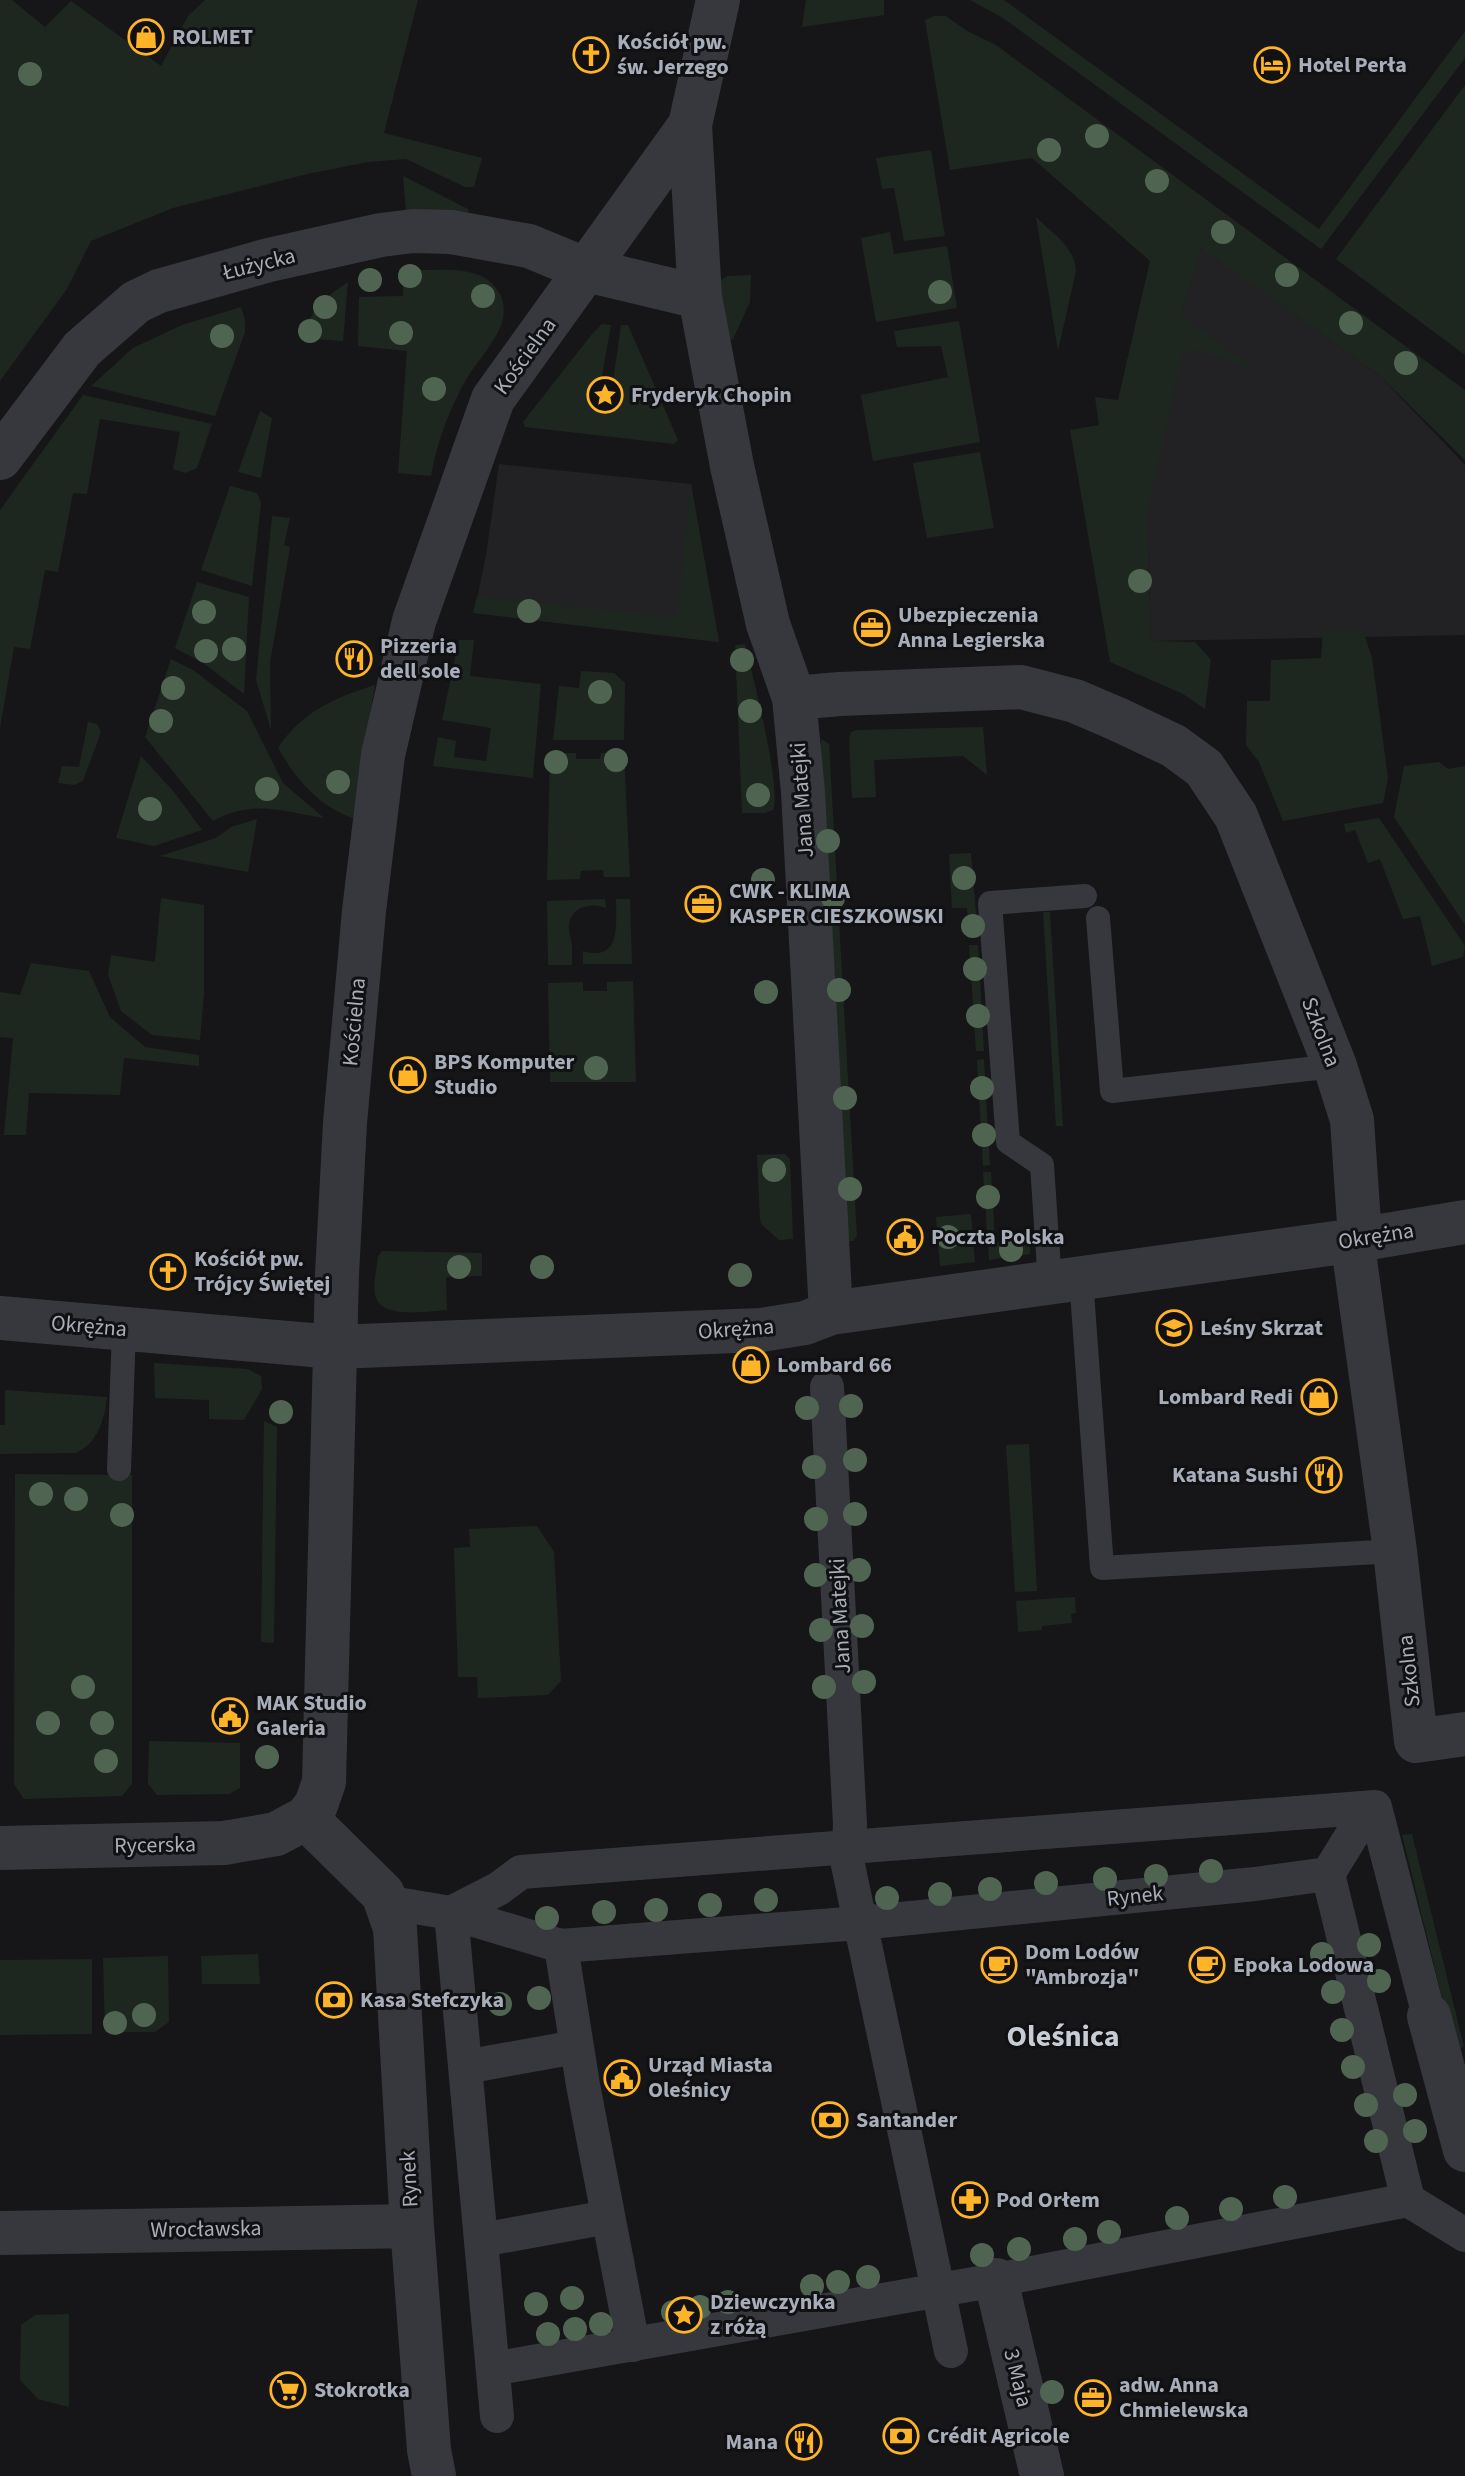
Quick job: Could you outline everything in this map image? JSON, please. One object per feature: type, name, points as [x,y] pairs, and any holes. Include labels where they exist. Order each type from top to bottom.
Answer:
[{"type":"street","name":"Jana Matejki","points":[[718,0],[690,125],[700,297],[732,466],[768,624],[794,698],[803,792],[831,1313]]},
{"type":"street","name":"Jana Matejki","points":[[587,270],[690,125]]},
{"type":"street","name":"Łużycka","points":[[0,458],[82,349],[136,302],[159,291],[269,260],[413,231],[451,232],[529,246],[587,270]]},
{"type":"street","points":[[587,270],[700,297]]},
{"type":"street","name":"Kościelna","points":[[306,1818],[316,1805],[324,1782],[335,1347],[345,1123],[364,911],[383,755],[414,621],[493,399],[587,270]]},
{"type":"street","name":"Szkolna","points":[[794,698],[1021,687],[1075,701],[1174,746],[1204,768],[1236,816],[1335,1066],[1352,1120],[1359,1223],[1355,1260],[1395,1551],[1416,1741],[1465,1734]]},
{"type":"street","name":"Okrężna","points":[[0,1318],[335,1347],[761,1330],[805,1323],[831,1313],[1357,1240],[1465,1222]]},
{"type":"street","name":"Jana Matejki","points":[[827,1387],[849,1846]]},
{"type":"street","points":[[497,2416],[451,1913],[498,1889],[521,1872],[1375,1807]]},
{"type":"street","points":[[1375,1807],[1355,1830],[1328,1874],[1408,2200]]},
{"type":"street","points":[[1375,1807],[1429,2016],[1463,2131]]},
{"type":"street","name":"Rycerska","points":[[0,1848],[224,1843],[276,1834],[306,1818]]},
{"type":"street","name":"Rynek","points":[[306,1818],[383,1894],[395,1928],[412,2226],[432,2463]]},
{"type":"street","points":[[849,1846],[848,1865],[951,2351]]},
{"type":"street","name":"Rynek","points":[[390,1908],[403,1905],[451,1913],[561,1946],[860,1923],[1328,1874]]},
{"type":"street","points":[[561,1946],[576,2047],[633,2345]]},
{"type":"street","points":[[465,2067],[576,2047]]},
{"type":"street","points":[[493,2369],[996,2280],[1408,2200],[1465,2235]]},
{"type":"street","points":[[481,2240],[608,2217]]},
{"type":"street","name":"Wrocławska","points":[[0,2233],[412,2226]]},
{"type":"street","name":"3 Maja","points":[[996,2280],[1042,2476]]},
{"type":"lane","points":[[1085,896],[990,903],[1008,1142],[1042,1165],[1066,1280],[1102,1568],[1395,1551]]},
{"type":"lane","points":[[1098,918],[1112,1091],[1335,1066]]},
{"type":"lane","points":[[119,1469],[124,1329]]},
{"type":"shaded area","points":[[0,0],[12,0],[45,27],[71,1],[161,66],[188,16],[205,0],[418,0],[384,133],[482,158],[474,187],[465,187],[406,159],[368,162],[173,208],[91,241],[67,289],[0,381]]},
{"type":"shaded area","points":[[806,0],[884,0],[884,15],[802,27]]},
{"type":"shaded area","points":[[970,0],[1004,0],[1319,229],[1465,31],[1465,58],[1321,249],[1003,18]]},
{"type":"shaded area","points":[[946,16],[967,31],[996,45],[1465,390],[1465,460],[1380,376],[1201,248],[1181,316],[1259,372],[1199,350],[1183,352],[1147,514],[1151,641],[1195,642],[1211,660],[1205,709],[1183,694],[1110,662],[1070,430],[1099,425],[1095,397],[1118,400],[1150,261],[1032,158],[950,170],[925,20]]},
{"type":"shaded area","points":[[1465,85],[1465,355],[1336,259]]},
{"type":"shaded area","points":[[931,150],[945,236],[904,241],[894,188],[882,189],[876,158]]},
{"type":"shaded area","points":[[403,176],[468,209],[469,212],[406,211]]},
{"type":"shaded area","points":[[1036,217],[1062,241],[1075,262],[1076,271],[1058,351]]},
{"type":"shaded area","points":[[890,232],[894,254],[947,246],[957,308],[876,322],[861,238]]},
{"type":"shaded area","points":[[1201,247],[1380,376],[1465,465],[1465,635],[1151,641],[1147,514],[1181,316]]},
{"type":"shaded area","points":[[455,270],[477,274],[494,286],[501,296],[504,310],[498,332],[468,376],[453,405],[431,476],[398,473],[407,351],[358,346],[359,297],[403,296],[403,271]]},
{"type":"shaded area","points":[[751,275],[750,302],[733,339],[727,341],[719,282],[727,276]]},
{"type":"shaded area","points":[[348,282],[343,341],[301,338],[319,306]]},
{"type":"shaded area","points":[[241,307],[245,332],[215,416],[91,386],[133,348],[182,325]]},
{"type":"shaded area","points":[[959,321],[980,442],[873,461],[861,395],[948,377],[941,346],[897,347],[894,331]]},
{"type":"shaded area","points":[[602,324],[611,325],[601,381],[594,381],[591,405],[616,408],[619,383],[613,382],[621,325],[628,325],[678,440],[674,444],[525,427],[523,422]]},
{"type":"shaded area","points":[[83,395],[212,424],[197,468],[185,473],[173,469],[180,432],[100,419],[87,494],[73,493],[58,572],[45,570],[30,649],[14,647],[0,728],[0,510]]},
{"type":"shaded area","points":[[260,411],[272,418],[261,478],[238,472]]},
{"type":"shaded area","points":[[980,452],[994,528],[927,538],[913,463]]},
{"type":"shaded area","points":[[499,464],[691,484],[719,642],[474,613]]},
{"type":"shaded area","points":[[691,484],[719,642],[473,613],[477,596],[677,618]]},
{"type":"shaded area","points":[[230,486],[257,493],[261,503],[252,586],[201,570]]},
{"type":"shaded area","points":[[272,516],[290,518],[284,545],[290,547],[270,663],[271,730],[256,680]]},
{"type":"shaded area","points":[[197,582],[249,597],[244,694],[203,663],[175,648]]},
{"type":"shaded area","points":[[1323,630],[1363,631],[1372,658],[1388,778],[1383,803],[1283,821],[1259,762],[1246,745],[1247,701],[1270,701],[1271,660],[1321,658]]},
{"type":"shaded area","points":[[459,640],[474,640],[470,676],[541,684],[533,778],[433,766],[438,737],[456,741],[454,757],[486,761],[491,728],[442,720]]},
{"type":"shaded area","points":[[745,644],[773,780],[773,810],[765,813],[742,813],[735,645]]},
{"type":"shaded area","points":[[171,659],[193,670],[247,711],[283,783],[324,818],[281,810],[254,809],[227,814],[213,821],[145,737]]},
{"type":"shaded area","points":[[581,671],[614,673],[625,683],[624,740],[553,740],[559,686],[579,688]]},
{"type":"shaded area","points":[[375,685],[353,818],[329,806],[309,790],[278,748],[309,715],[347,695]]},
{"type":"shaded area","points":[[88,722],[97,724],[101,732],[83,781],[74,785],[58,783],[62,766],[79,767]]},
{"type":"shaded area","points":[[983,727],[987,775],[963,756],[874,760],[876,797],[852,798],[851,732]]},
{"type":"shaded area","points":[[822,739],[829,744],[857,1236],[853,1241],[846,1241],[818,755]]},
{"type":"shaded area","points":[[550,753],[576,753],[576,759],[600,759],[601,753],[624,753],[630,877],[604,877],[603,870],[581,871],[580,879],[547,880]]},
{"type":"shaded area","points":[[141,756],[174,792],[202,830],[154,846],[116,838]]},
{"type":"shaded area","points":[[1439,762],[1448,769],[1465,766],[1465,925],[1394,817],[1404,766]]},
{"type":"shaded area","points":[[1379,818],[1465,946],[1463,957],[1432,966],[1420,916],[1403,919],[1380,859],[1368,863],[1355,830],[1346,833],[1344,824]]},
{"type":"shaded area","points":[[257,819],[248,872],[160,856],[216,838],[231,827]]},
{"type":"shaded area","points":[[971,853],[978,937],[969,938],[967,908],[952,908],[949,854]]},
{"type":"shaded area","points":[[161,898],[204,905],[204,993],[200,1040],[152,1035],[121,1011],[108,974],[111,955],[155,962]]},
{"type":"shaded area","points":[[605,899],[606,908],[595,905],[583,907],[571,919],[572,965],[548,965],[547,901]]},
{"type":"shaded area","points":[[616,899],[630,899],[632,964],[583,964],[583,951],[596,953],[611,946],[616,929]]},
{"type":"shaded area","points":[[1043,912],[1050,912],[1063,1126],[1056,1126]]},
{"type":"shaded area","points":[[969,945],[978,945],[984,1051],[976,1051]]},
{"type":"shaded area","points":[[31,963],[89,971],[110,1017],[145,1047],[199,1055],[199,1066],[124,1058],[120,1095],[29,1093],[26,1135],[4,1135],[13,1038],[0,1037],[0,992],[20,995]]},
{"type":"shaded area","points":[[633,981],[636,1082],[550,1082],[548,983],[583,982],[583,991],[607,991],[607,982]]},
{"type":"shaded area","points":[[984,1059],[990,1165],[983,1166],[977,1060]]},
{"type":"shaded area","points":[[785,1154],[790,1159],[793,1239],[779,1240],[762,1225],[760,1219],[757,1155]]},
{"type":"shaded area","points":[[983,1172],[991,1172],[995,1242],[1030,1240],[1030,1254],[989,1260]]},
{"type":"shaded area","points":[[971,1214],[975,1262],[940,1266],[936,1217]]},
{"type":"shaded area","points":[[382,1251],[482,1253],[482,1276],[446,1277],[447,1310],[395,1311],[379,1303],[375,1295],[378,1256]]},
{"type":"shaded area","points":[[154,1363],[248,1369],[261,1376],[262,1389],[244,1420],[209,1419],[209,1400],[155,1398]]},
{"type":"shaded area","points":[[5,1390],[107,1397],[98,1430],[83,1449],[75,1453],[0,1454],[0,1425],[5,1425]]},
{"type":"shaded area","points":[[264,1421],[277,1427],[274,1643],[261,1642]]},
{"type":"shaded area","points":[[1029,1444],[1037,1591],[1015,1592],[1006,1445]]},
{"type":"shaded area","points":[[15,1474],[132,1475],[132,1784],[122,1796],[24,1799],[14,1784]]},
{"type":"shaded area","points":[[537,1526],[554,1552],[561,1681],[548,1695],[478,1698],[477,1677],[458,1677],[454,1548],[470,1547],[469,1529]]},
{"type":"shaded area","points":[[1075,1597],[1076,1613],[1071,1614],[1072,1623],[1018,1632],[1016,1601]]},
{"type":"shaded area","points":[[149,1741],[240,1743],[240,1788],[229,1794],[157,1795],[148,1784]]},
{"type":"shaded area","points":[[1412,1834],[1464,2047],[1455,2050],[1402,1835]]},
{"type":"shaded area","points":[[258,1954],[260,1984],[202,1984],[201,1956]]},
{"type":"shaded area","points":[[168,1956],[169,2022],[155,2032],[105,2032],[103,1958]]},
{"type":"shaded area","points":[[92,1959],[92,2034],[0,2035],[0,1960]]},
{"type":"shaded area","points":[[69,2314],[69,2407],[38,2399],[20,2380],[21,2325],[35,2315]]},
{"type":"place","name":"ROLMET","points":[[146,37]]},
{"type":"place","name":"Kościół pw. św. Jerzego","points":[[591,55]]},
{"type":"place","name":"Hotel Perła","points":[[1272,65]]},
{"type":"place","name":"Fryderyk Chopin","points":[[605,395]]},
{"type":"place","name":"Ubezpieczenia Anna Legierska","points":[[872,628]]},
{"type":"place","name":"Pizzeria dell sole","points":[[354,659]]},
{"type":"place","name":"CWK - KLIMA KASPER CIESZKOWSKI","points":[[703,904]]},
{"type":"place","name":"BPS Komputer Studio","points":[[408,1075]]},
{"type":"place","name":"Poczta Polska","points":[[905,1237]]},
{"type":"place","name":"Kościół pw. Trójcy Świętej","points":[[168,1272]]},
{"type":"place","name":"Leśny Skrzat","points":[[1174,1328]]},
{"type":"place","name":"Lombard 66","points":[[751,1365]]},
{"type":"place","name":"Lombard Redi","points":[[1319,1397]]},
{"type":"place","name":"Katana Sushi","points":[[1324,1475]]},
{"type":"place","name":"MAK Studio Galeria","points":[[230,1716]]},
{"type":"place","name":"Dom Lodów \"Ambrozja\"","points":[[999,1965]]},
{"type":"place","name":"Epoka Lodowa","points":[[1207,1965]]},
{"type":"place","name":"Kasa Stefczyka","points":[[334,2000]]},
{"type":"place","name":"Urząd Miasta Oleśnicy","points":[[622,2078]]},
{"type":"place","name":"Santander","points":[[830,2120]]},
{"type":"place","name":"Pod Orłem","points":[[970,2200]]},
{"type":"place","name":"Dziewczynka z różą","points":[[684,2315]]},
{"type":"place","name":"Stokrotka","points":[[288,2390]]},
{"type":"place","name":"adw. Anna Chmielewska","points":[[1093,2398]]},
{"type":"place","name":"Crédit Agricole","points":[[901,2436]]},
{"type":"place","name":"Mana","points":[[804,2442]]},
{"type":"district","name":"Oleśnica","points":[[1063,2036]]}]
